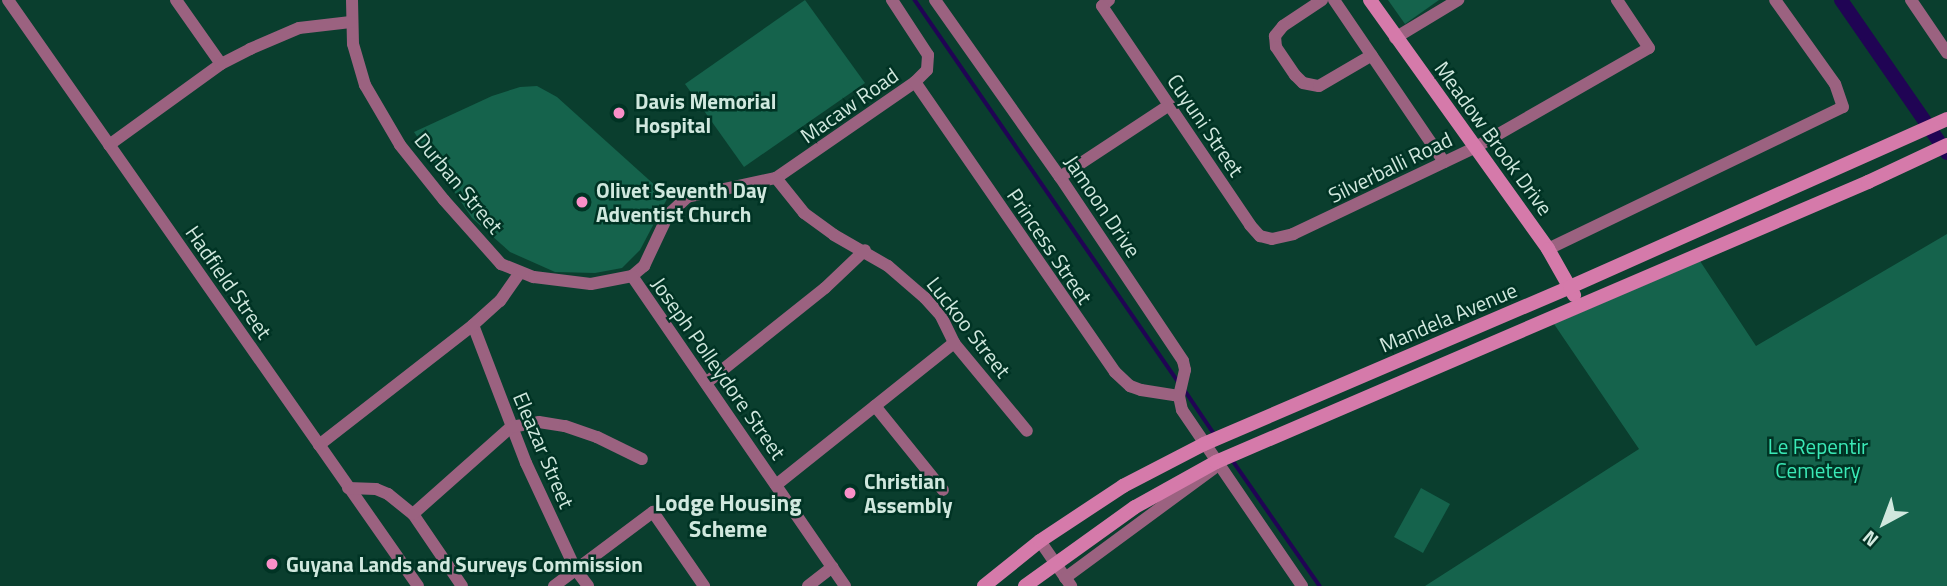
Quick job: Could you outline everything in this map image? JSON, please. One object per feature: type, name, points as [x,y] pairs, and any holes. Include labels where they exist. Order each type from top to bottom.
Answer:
[{"type":"main road","name":"Meadow Brook Drive","points":[[1370,0],[1548,249],[1579,304]]},
{"type":"main road","name":"Mandela Avenue","points":[[984,586],[1040,541],[1123,486],[1214,440],[1570,287],[1942,121]]},
{"type":"main road","name":"Mandela Avenue","points":[[1025,586],[1135,507],[1223,460],[1579,304],[1868,182],[1940,148]]},
{"type":"street","name":"Hadfield Street","points":[[8,0],[418,586]]},
{"type":"street","points":[[176,0],[221,64]]},
{"type":"street","name":"Durban Street","points":[[352,0],[351,22],[358,67],[400,145],[501,264],[520,272],[590,284],[632,276]]},
{"type":"street","name":"Macaw Road","points":[[632,276],[644,267],[668,215],[687,197],[776,178],[915,82],[927,70],[928,55],[892,0]]},
{"type":"street","name":"Jamoon Drive","points":[[935,0],[1060,177],[1183,361],[1185,370],[1179,394]]},
{"type":"street","points":[[1322,0],[1283,26],[1275,36],[1276,47],[1295,75],[1312,87],[1320,86],[1371,55]]},
{"type":"street","points":[[1335,0],[1444,163]]},
{"type":"street","points":[[1395,38],[1458,0]]},
{"type":"street","name":"Silverballi Road","points":[[1293,234],[1476,147],[1649,48],[1617,0]]},
{"type":"street","points":[[1548,249],[1843,107],[1835,84],[1775,0]]},
{"type":"street","points":[[1911,0],[1947,53]]},
{"type":"street","name":"Cuyuni Street","points":[[1106,3],[1170,104],[1260,236],[1272,239],[1293,234]]},
{"type":"street","points":[[109,145],[221,64],[299,28],[351,22]]},
{"type":"street","name":"Princess Street","points":[[915,82],[1115,373],[1130,386],[1141,390],[1179,394]]},
{"type":"street","points":[[1060,177],[1170,104]]},
{"type":"street","name":"Luckoo Street","points":[[776,178],[789,197],[812,219],[888,266],[925,298],[941,316],[954,343],[1027,431]]},
{"type":"street","points":[[706,383],[825,288],[865,250]]},
{"type":"street","points":[[319,445],[473,325],[500,301],[520,272]]},
{"type":"street","name":"Joseph Polleydore Street","points":[[632,276],[845,586]]},
{"type":"street","name":"Eleazar Street","points":[[473,325],[511,427],[576,570],[588,586]]},
{"type":"street","points":[[776,485],[954,343]]},
{"type":"street","points":[[1179,394],[1182,410],[1214,440],[1223,460],[1302,586]]},
{"type":"street","points":[[875,406],[943,490]]},
{"type":"street","points":[[413,514],[511,427],[539,422],[565,426],[597,436],[642,459]]},
{"type":"street","points":[[1040,541],[1068,582],[1223,460]]},
{"type":"street","points":[[348,488],[376,489],[388,494],[413,514],[462,586]]},
{"type":"street","points":[[554,586],[653,512],[704,586]]},
{"type":"street","points":[[808,586],[832,567]]},
{"type":"green space","points":[[805,0],[865,83],[744,167],[685,84]]},
{"type":"green space","points":[[1388,0],[1439,0],[1405,24]]},
{"type":"green space","points":[[537,86],[557,97],[668,197],[640,250],[622,268],[595,273],[555,272],[510,252],[472,218],[414,132],[492,96],[520,87]]},
{"type":"green space","name":"Le Repentir Cemetery","points":[[1947,234],[1947,586],[1425,586],[1639,449],[1554,324],[1700,261],[1756,346]]},
{"type":"green space","points":[[1421,488],[1450,504],[1423,553],[1394,537]]},
{"type":"waterway","points":[[915,0],[1179,383]]},
{"type":"waterway","points":[[1841,0],[1947,153]]},
{"type":"waterway","points":[[1184,389],[1215,435]]},
{"type":"waterway","points":[[1231,458],[1320,586]]},
{"type":"place","name":"Davis Memorial Hospital","points":[[619,113]]},
{"type":"place","name":"Olivet Seventh Day Adventist Church","points":[[582,202]]},
{"type":"place","name":"Christian Assembly","points":[[850,493]]},
{"type":"place","name":"Guyana Lands and Surveys Commission","points":[[272,564]]},
{"type":"district","name":"Lodge Housing Scheme","points":[[728,516]]}]
